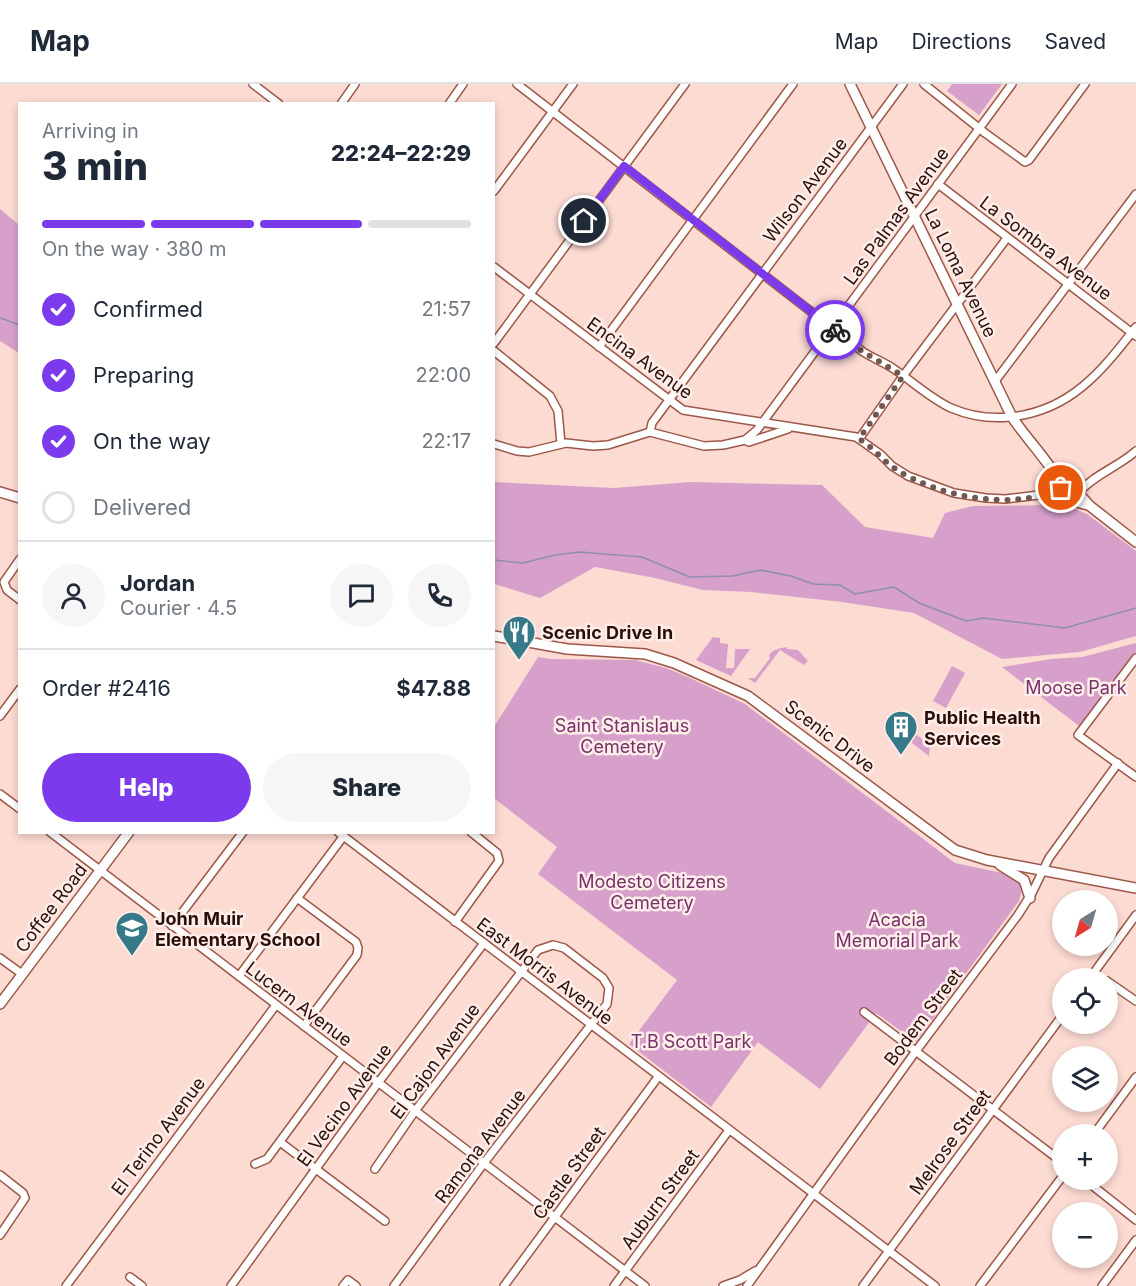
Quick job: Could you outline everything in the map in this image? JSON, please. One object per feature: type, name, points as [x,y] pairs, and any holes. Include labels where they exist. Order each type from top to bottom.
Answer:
[{"type":"main road","name":"La Loma Avenue","points":[[850,84],[1012,417],[1070,490]]},
{"type":"main road","points":[[1070,490],[1136,542]]},
{"type":"main road","points":[[0,492],[18,497]]},
{"type":"main road","name":"Scenic Drive","points":[[495,636],[560,649],[645,654],[674,663],[748,696],[951,848],[963,854],[1136,888]]},
{"type":"main road","name":"Coffee Road","points":[[0,1004],[127,834]]},
{"type":"main road","points":[[992,861],[1021,878],[1030,898]]},
{"type":"street","points":[[253,84],[276,102]]},
{"type":"street","points":[[342,102],[355,84]]},
{"type":"street","points":[[450,102],[463,84]]},
{"type":"street","points":[[517,84],[862,351],[940,402],[962,412],[987,417],[1012,417],[1043,410],[1076,393],[1134,332]]},
{"type":"street","points":[[495,190],[573,84]]},
{"type":"street","points":[[495,342],[685,84]]},
{"type":"street","points":[[599,347],[793,84]]},
{"type":"street","name":"Wilson Avenue","points":[[650,432],[652,423],[903,84]]},
{"type":"street","points":[[924,84],[1022,160],[1028,161],[1085,84]]},
{"type":"street","name":"Las Palmas Avenue","points":[[745,440],[762,423],[1012,84]]},
{"type":"street","name":"La Sombra Avenue","points":[[938,184],[1134,332]]},
{"type":"street","points":[[996,380],[1135,197]]},
{"type":"street","points":[[1007,238],[903,376],[859,439],[908,476],[954,493],[972,497],[1005,499],[1070,490],[1128,458],[1136,451]]},
{"type":"street","name":"Encina Avenue","points":[[495,268],[669,401],[688,412],[859,439]]},
{"type":"street","points":[[495,352],[550,396],[558,411],[561,444]]},
{"type":"street","points":[[495,444],[529,452],[561,444],[602,446],[650,432],[704,446],[723,445],[745,440],[749,442],[791,428]]},
{"type":"street","points":[[18,562],[5,578],[4,584],[7,590],[18,598]]},
{"type":"street","points":[[1136,658],[1078,735],[1136,777]]},
{"type":"street","points":[[0,716],[18,692]]},
{"type":"street","name":"Bodem Street","points":[[747,1286],[916,1051],[1030,898],[1054,851],[1118,763]]},
{"type":"street","points":[[0,794],[18,808]]},
{"type":"street","name":"Lucern Avenue","points":[[53,834],[645,1286]]},
{"type":"street","points":[[172,926],[241,834]]},
{"type":"street","points":[[455,922],[499,861],[497,853],[473,834]]},
{"type":"street","points":[[239,976],[340,835]]},
{"type":"street","name":"East Morris Avenue","points":[[340,835],[935,1286]]},
{"type":"street","points":[[297,898],[356,942],[358,948],[357,955],[304,1026]]},
{"type":"street","points":[[1097,968],[1136,915]]},
{"type":"street","name":"El Vecino Avenue","points":[[231,1286],[378,1083],[484,943]]},
{"type":"street","name":"El Cajon Avenue","points":[[375,1169],[415,1111],[520,972],[543,947],[553,945],[564,948],[603,978],[609,988],[607,1004],[591,1025]]},
{"type":"street","points":[[0,958],[22,974]]},
{"type":"street","points":[[1118,988],[1136,1001]]},
{"type":"street","name":"El Terino Avenue","points":[[66,1286],[276,1005]]},
{"type":"street","points":[[864,1012],[1052,1155]]},
{"type":"street","name":"Ramona Avenue","points":[[394,1286],[484,1163],[591,1025]]},
{"type":"street","name":"Melrose Street","points":[[863,1286],[1052,1029]]},
{"type":"street","points":[[255,1164],[267,1159],[343,1056]]},
{"type":"street","name":"Castle Street","points":[[504,1286],[658,1077]]},
{"type":"street","points":[[1101,1124],[1136,1077]]},
{"type":"street","name":"Auburn Street","points":[[614,1286],[729,1130]]},
{"type":"street","points":[[280,1142],[385,1221]]},
{"type":"street","points":[[0,1175],[23,1193],[25,1198],[0,1235]]},
{"type":"street","points":[[980,1286],[1052,1190]]},
{"type":"street","points":[[1098,1190],[1136,1220]]},
{"type":"street","points":[[1102,1286],[1136,1240]]},
{"type":"street","points":[[727,1285],[759,1268]]},
{"type":"street","points":[[130,1277],[142,1286]]},
{"type":"street","points":[[345,1283],[356,1286]]},
{"type":"green space","points":[[952,84],[1002,84],[979,115],[947,91]]},
{"type":"green space","points":[[0,209],[18,224],[18,352],[0,341]]},
{"type":"green space","points":[[495,482],[613,488],[691,482],[822,485],[865,527],[933,538],[945,513],[973,506],[1065,505],[1087,514],[1136,551],[1136,636],[1080,652],[1002,659],[914,613],[751,592],[703,590],[595,567],[540,598],[495,584]]},
{"type":"green space","points":[[713,637],[720,638],[720,643],[728,644],[726,668],[734,668],[735,649],[750,649],[731,676],[696,660]]},
{"type":"green space","name":"Moose Park","points":[[1136,643],[1136,658],[1083,729],[1002,667],[1051,659],[1082,657]]},
{"type":"green space","points":[[787,647],[787,649],[798,650],[808,661],[804,665],[780,650],[755,683],[748,678],[755,678],[773,651]]},
{"type":"green space","points":[[538,657],[635,660],[666,668],[745,704],[955,863],[1012,875],[1020,880],[1023,886],[1019,901],[916,1042],[876,1013],[820,1089],[758,1042],[711,1107],[629,1044],[677,980],[538,874],[557,847],[495,799],[495,725]]},
{"type":"green space","points":[[952,666],[965,673],[946,708],[933,701]]},
{"type":"green space","points":[[897,720],[930,746],[929,756],[891,727]]},
{"type":"waterway","points":[[0,318],[18,324]]},
{"type":"waterway","points":[[495,560],[523,563],[580,552],[642,557],[690,577],[733,576],[760,570],[791,576],[813,584],[840,585],[855,594],[894,587],[919,603],[966,621],[983,618],[1065,628],[1136,608]]},
{"type":"way so far","points":[[835,330],[862,351],[903,376],[859,439],[892,466],[923,483],[972,497],[1020,498],[1047,494],[1061,488]]},
{"type":"place","name":"Scenic Drive In","points":[[519,661]]},
{"type":"place","name":"Public Health Services","points":[[901,756]]},
{"type":"place","name":"John Muir Elementary School","points":[[132,957]]},
{"type":"route","points":[[584,221],[624,166],[835,330]]},
{"type":"park label","name":"Saint Stanislaus Cemetery","points":[[622,735]]},
{"type":"park label","name":"Modesto Citizens Cemetery","points":[[652,891]]},
{"type":"park label","name":"Acacia Memorial Park","points":[[897,929]]},
{"type":"park label","name":"T.B Scott Park","points":[[691,1041]]}]
